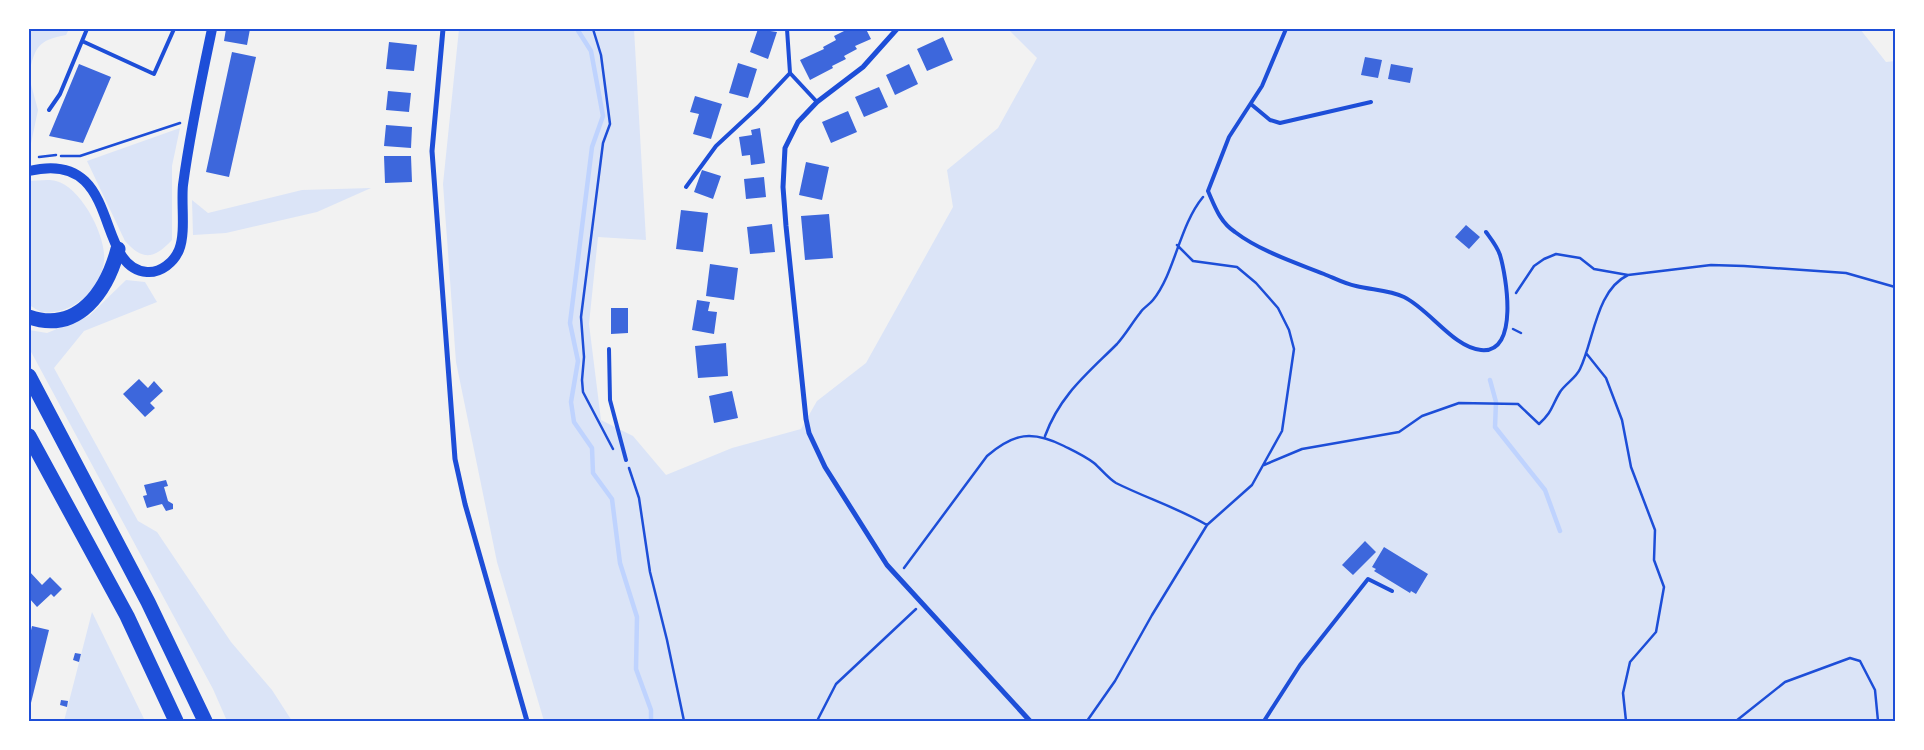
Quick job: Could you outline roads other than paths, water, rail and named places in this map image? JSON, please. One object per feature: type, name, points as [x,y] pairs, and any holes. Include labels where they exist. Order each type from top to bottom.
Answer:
[{"type":"highway","points":[[29,317],[42,320],[58,320],[73,315],[87,306],[104,287],[112,272],[118,249]]},
{"type":"highway","points":[[29,376],[148,602],[204,721]]},
{"type":"highway","points":[[29,436],[127,616],[176,721]]},
{"type":"main road","points":[[29,171],[57,167],[75,173],[90,186],[97,198],[118,249],[138,270],[147,272],[159,270],[172,262],[180,248],[182,194],[190,132],[212,29]]},
{"type":"street","points":[[443,29],[432,151],[455,460],[465,504],[527,721]]},
{"type":"street","points":[[897,29],[863,67],[817,102],[798,122],[785,148],[783,161],[786,226],[806,419],[809,433],[825,467],[896,577],[1030,721]]},
{"type":"lane","points":[[49,110],[60,94],[87,29]]},
{"type":"lane","points":[[82,41],[154,74],[174,29]]},
{"type":"lane","points":[[787,29],[790,73],[817,102]]},
{"type":"lane","points":[[1286,29],[1271,68],[1252,105],[1229,137],[1208,191],[1216,212],[1234,232],[1256,245],[1354,286],[1393,292],[1406,298],[1433,317],[1453,336],[1473,349],[1488,350],[1501,340],[1509,305],[1500,256],[1486,232]]},
{"type":"lane","points":[[686,187],[716,146],[758,107],[790,73]]},
{"type":"lane","points":[[1252,105],[1270,120],[1280,123],[1371,102]]},
{"type":"lane","points":[[609,349],[610,400],[626,460]]},
{"type":"lane","points":[[1264,721],[1306,657],[1368,579],[1392,591]]},
{"type":"waterway","points":[[577,29],[591,51],[603,116],[592,147],[570,323],[578,361],[571,402],[574,422],[592,448],[593,473],[612,499],[620,563],[637,617],[636,669],[651,710],[651,721]]},
{"type":"waterway","points":[[1490,380],[1496,402],[1495,427],[1545,490],[1560,531]]}]
